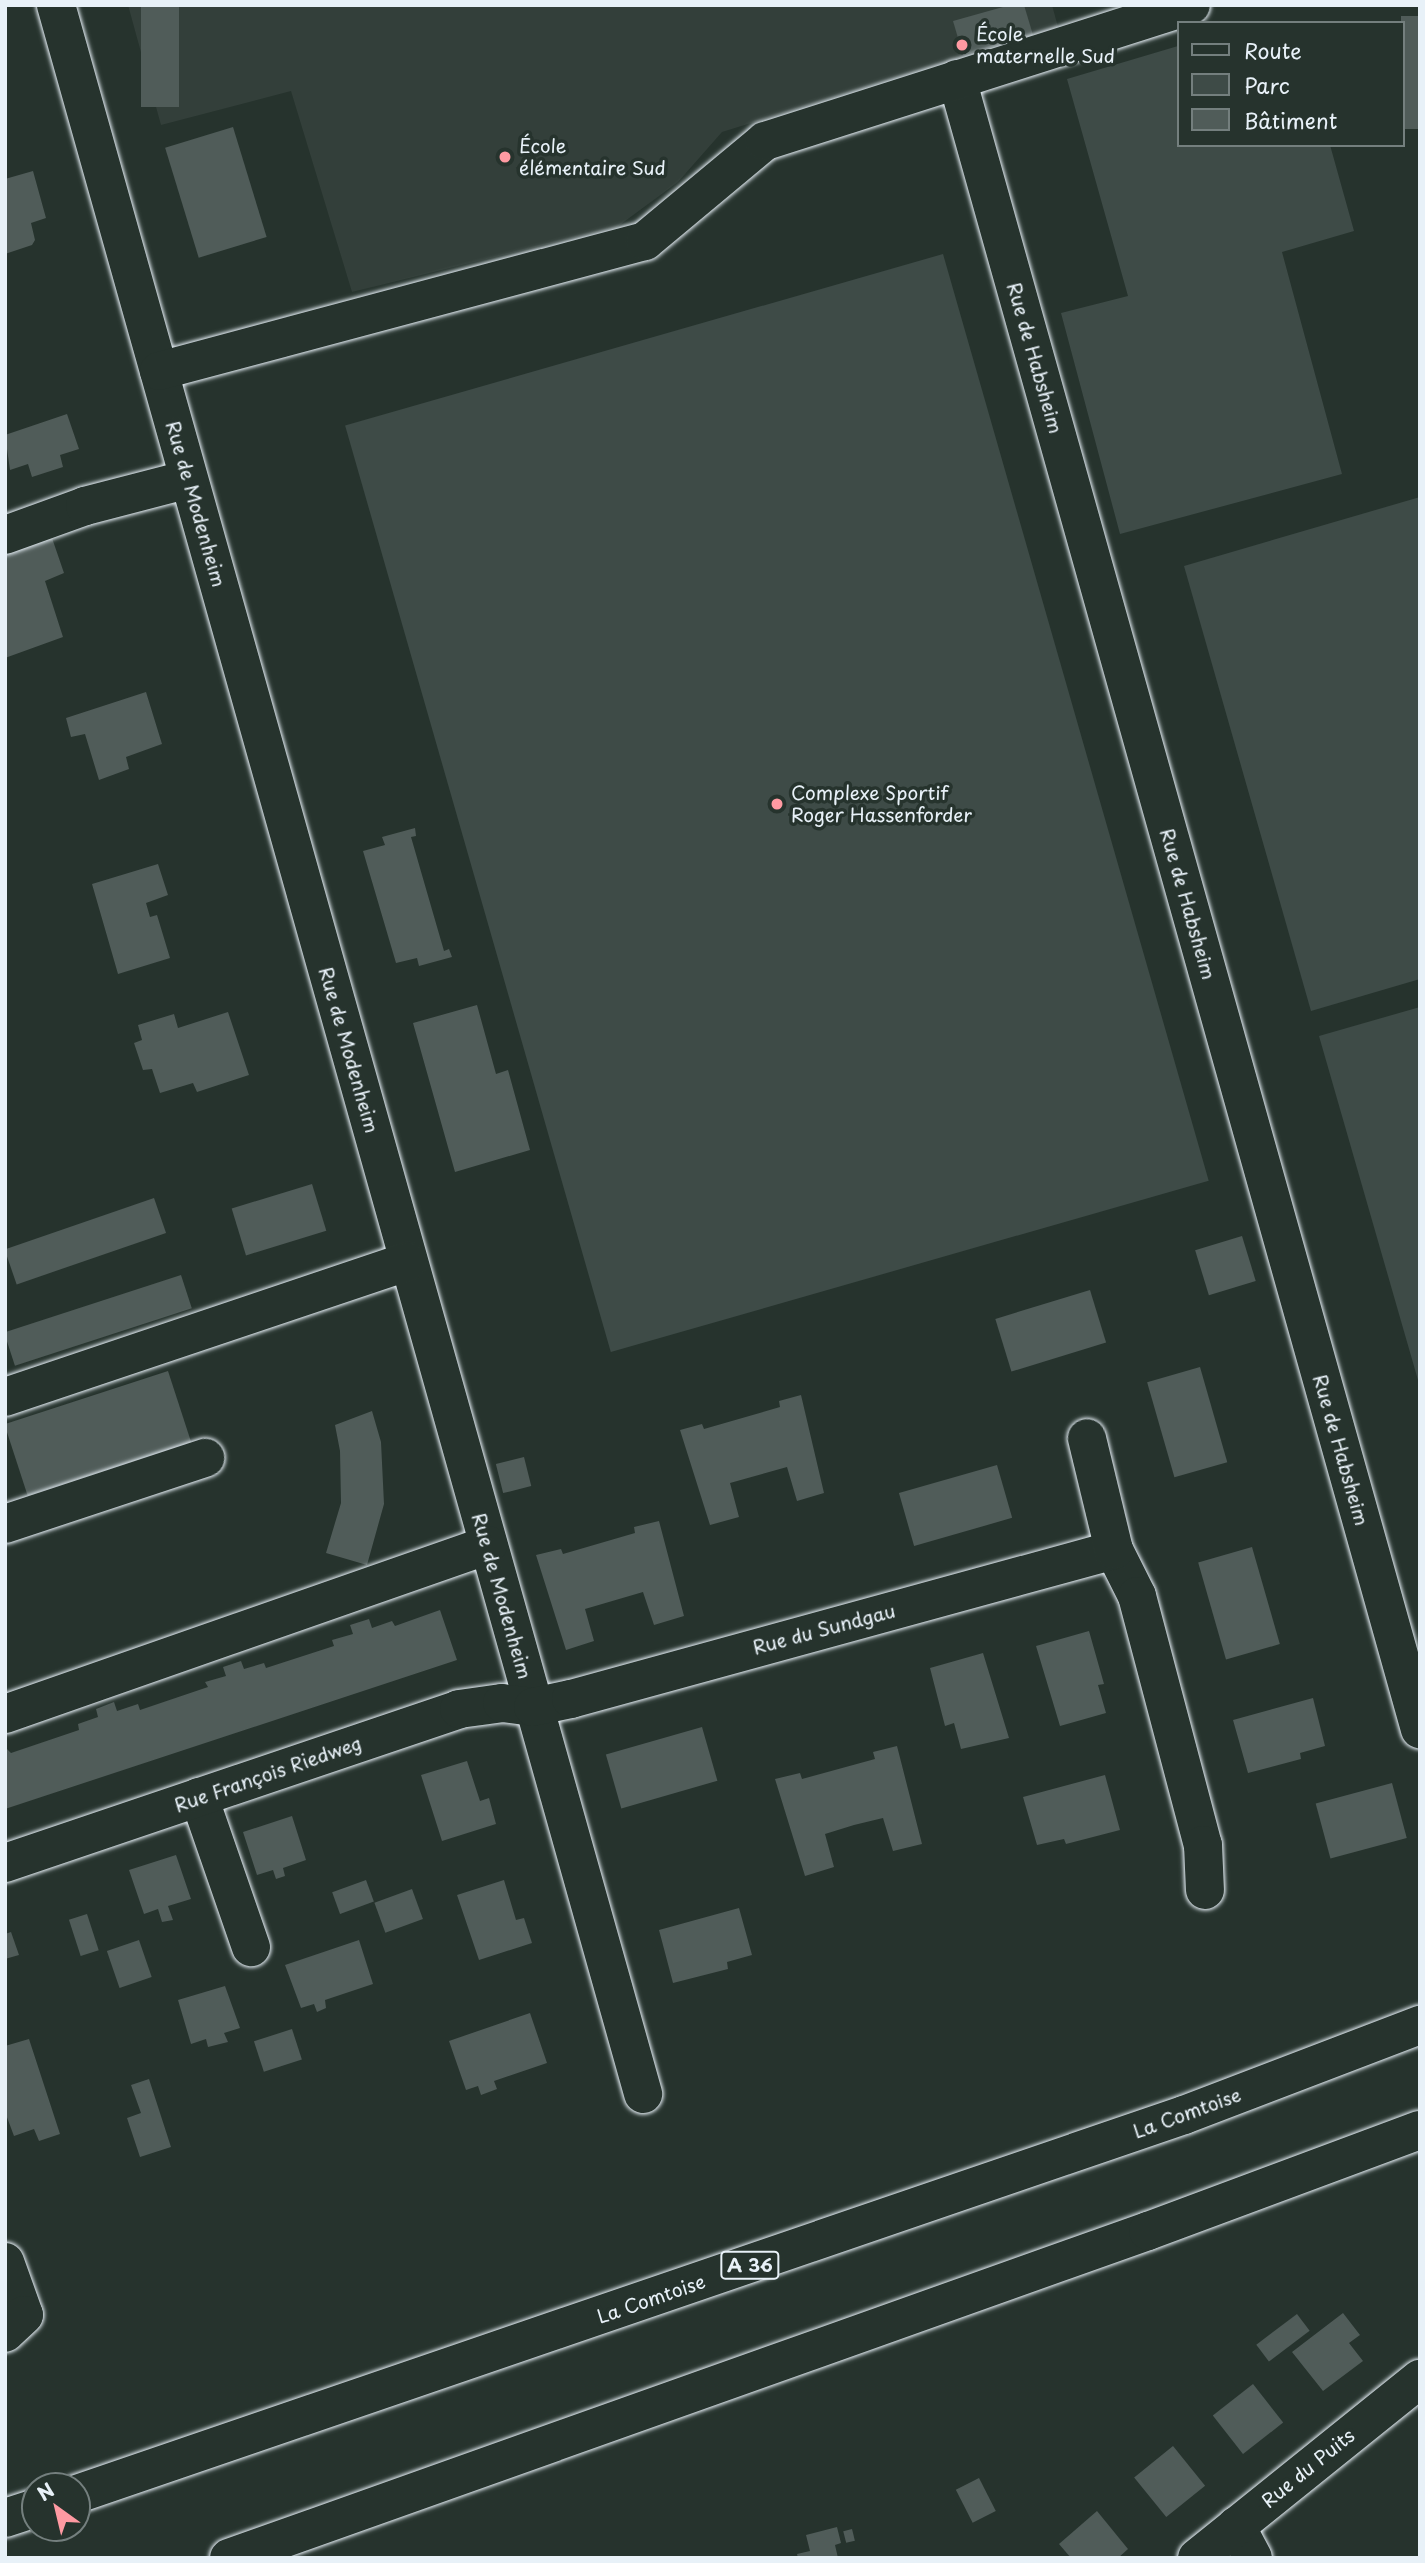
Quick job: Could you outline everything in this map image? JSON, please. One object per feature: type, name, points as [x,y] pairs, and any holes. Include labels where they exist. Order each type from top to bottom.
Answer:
[{"type":"main road","name":"Rue de Modenheim","points":[[57,5],[643,2094]]},
{"type":"main road","points":[[159,371],[645,241],[765,141],[1191,5]]},
{"type":"main road","name":"Rue de Habsheim","points":[[957,79],[1420,1729]]},
{"type":"main road","points":[[5,535],[85,506],[190,479]]},
{"type":"main road","points":[[5,1397],[408,1261]]},
{"type":"main road","points":[[1087,1438],[1114,1550],[1144,1622],[1203,1845],[1205,1890]]},
{"type":"main road","points":[[5,1524],[205,1458]]},
{"type":"main road","points":[[5,1714],[488,1545]]},
{"type":"main road","name":"Rue du Sundgau","points":[[533,1707],[1114,1550]]},
{"type":"main road","name":"Rue François Riedweg","points":[[5,1863],[459,1709],[502,1703],[533,1707]]},
{"type":"main road","points":[[199,1797],[251,1947]]},
{"type":"main road","name":"La Comtoise","points":[[91,2489],[1184,2115],[1420,2025]]},
{"type":"main road","points":[[229,2558],[1135,2236],[1420,2130]]},
{"type":"main road","points":[[5,2262],[15,2324]]},
{"type":"main road","name":"Rue du Puits","points":[[1197,2558],[1244,2542],[1420,2379]]},
{"type":"shaded area","name":"École élémentaire Sud","points":[[128,5],[1052,5],[1058,27],[722,132],[678,182],[617,227],[352,292],[291,91],[161,125]]},
{"type":"green space","points":[[1176,47],[1176,147],[1331,147],[1354,231],[1282,252],[1342,474],[1120,534],[1061,313],[1128,296],[1067,79]]},
{"type":"green space","name":"Complexe Sportif Roger Hassenforder","points":[[943,254],[1209,1181],[611,1352],[345,425]]},
{"type":"green space","points":[[1420,497],[1420,979],[1311,1011],[1184,566]]},
{"type":"green space","points":[[1420,1007],[1420,1387],[1319,1036]]},
{"type":"building","points":[[141,5],[179,5],[179,107],[141,107]]},
{"type":"building","points":[[1010,5],[1024,5],[1033,35],[963,55],[953,21]]},
{"type":"building","points":[[1401,16],[1420,16],[1420,129],[1404,129],[1404,21],[1401,21]]},
{"type":"building","points":[[233,127],[267,237],[199,258],[165,148]]},
{"type":"building","points":[[33,171],[46,218],[31,223],[35,240],[32,245],[5,254],[5,179]]},
{"type":"building","points":[[67,414],[79,449],[60,455],[63,467],[32,477],[28,464],[10,470],[5,435]]},
{"type":"building","points":[[52,538],[64,573],[45,581],[63,637],[5,658],[5,555]]},
{"type":"building","points":[[146,692],[162,744],[126,757],[129,769],[99,780],[85,734],[71,737],[66,718]]},
{"type":"building","points":[[415,828],[416,836],[411,837],[444,951],[449,949],[452,957],[419,966],[417,958],[396,963],[363,851],[385,845],[382,837]]},
{"type":"building","points":[[158,864],[168,895],[146,903],[150,917],[157,915],[170,958],[118,974],[92,884]]},
{"type":"building","points":[[477,1005],[496,1074],[508,1070],[530,1150],[455,1172],[413,1023]]},
{"type":"building","points":[[228,1012],[249,1075],[197,1092],[193,1083],[160,1093],[152,1069],[143,1070],[134,1043],[142,1040],[138,1025],[174,1014],[178,1028]]},
{"type":"building","points":[[312,1184],[326,1231],[246,1255],[232,1209]]},
{"type":"building","points":[[154,1198],[166,1233],[17,1284],[5,1249]]},
{"type":"building","points":[[1242,1236],[1256,1281],[1209,1295],[1195,1250]]},
{"type":"building","points":[[181,1275],[192,1308],[15,1366],[5,1332]]},
{"type":"building","points":[[1090,1290],[1106,1343],[1011,1372],[995,1319]]},
{"type":"building","points":[[1200,1367],[1227,1462],[1174,1477],[1147,1382]]},
{"type":"building","points":[[168,1371],[191,1442],[28,1495],[5,1424]]},
{"type":"building","points":[[801,1395],[824,1493],[797,1501],[787,1467],[730,1483],[739,1517],[710,1525],[680,1430],[702,1424],[704,1429],[780,1407],[779,1401]]},
{"type":"building","points":[[372,1411],[381,1442],[384,1504],[367,1565],[326,1553],[341,1503],[340,1451],[335,1425]]},
{"type":"building","points":[[524,1457],[531,1486],[503,1493],[496,1464]]},
{"type":"building","points":[[997,1465],[1012,1518],[914,1546],[899,1493]]},
{"type":"building","points":[[659,1521],[684,1616],[654,1625],[643,1592],[585,1609],[594,1641],[566,1650],[536,1555],[561,1549],[563,1554],[635,1533],[634,1527]]},
{"type":"building","points":[[1252,1547],[1280,1644],[1226,1660],[1198,1562]]},
{"type":"building","points":[[440,1610],[457,1660],[5,1809],[5,1747],[11,1753],[79,1730],[78,1724],[98,1717],[96,1709],[114,1702],[117,1711],[138,1704],[140,1710],[208,1687],[205,1682],[226,1676],[223,1667],[241,1661],[244,1669],[264,1663],[266,1668],[334,1646],[332,1640],[353,1634],[350,1625],[369,1619],[372,1628],[392,1621],[395,1626]]},
{"type":"building","points":[[1089,1631],[1104,1684],[1098,1685],[1106,1713],[1060,1726],[1036,1646]]},
{"type":"building","points":[[983,1653],[1009,1738],[961,1749],[954,1723],[945,1726],[930,1668]]},
{"type":"building","points":[[1313,1698],[1325,1746],[1300,1753],[1301,1759],[1248,1773],[1233,1720]]},
{"type":"building","points":[[702,1727],[717,1781],[621,1808],[606,1755]]},
{"type":"building","points":[[897,1746],[922,1844],[893,1851],[883,1818],[854,1825],[825,1834],[834,1867],[805,1876],[775,1779],[800,1773],[802,1779],[875,1759],[873,1752]]},
{"type":"building","points":[[467,1761],[480,1801],[489,1798],[496,1824],[442,1841],[421,1775]]},
{"type":"building","points":[[1105,1775],[1120,1830],[1066,1844],[1064,1839],[1037,1845],[1023,1797]]},
{"type":"building","points":[[1392,1783],[1407,1838],[1330,1859],[1316,1803]]},
{"type":"building","points":[[292,1816],[306,1860],[283,1868],[285,1876],[276,1879],[273,1870],[257,1875],[243,1832]]},
{"type":"building","points":[[176,1855],[191,1899],[168,1906],[173,1920],[162,1922],[158,1909],[144,1914],[129,1870]]},
{"type":"building","points":[[366,1880],[374,1902],[340,1914],[332,1892]]},
{"type":"building","points":[[504,1880],[516,1920],[524,1918],[532,1943],[479,1960],[457,1895]]},
{"type":"building","points":[[412,1889],[423,1919],[385,1933],[374,1903]]},
{"type":"building","points":[[739,1908],[752,1955],[727,1962],[728,1969],[673,1983],[659,1930]]},
{"type":"building","points":[[87,1914],[99,1950],[81,1956],[69,1920]]},
{"type":"building","points":[[11,1932],[19,1955],[5,1959],[5,1934]]},
{"type":"building","points":[[139,1940],[152,1977],[120,1988],[107,1951]]},
{"type":"building","points":[[359,1940],[373,1984],[325,2000],[326,2008],[317,2012],[314,2004],[301,2008],[285,1965]]},
{"type":"building","points":[[225,1986],[240,2028],[224,2033],[228,2042],[208,2047],[206,2039],[191,2044],[178,2000]]},
{"type":"building","points":[[530,2013],[547,2063],[494,2081],[497,2089],[481,2095],[478,2086],[466,2090],[449,2041]]},
{"type":"building","points":[[292,2029],[302,2059],[264,2072],[254,2041]]},
{"type":"building","points":[[29,2039],[60,2134],[39,2141],[34,2129],[14,2136],[5,2112],[5,2046]]},
{"type":"building","points":[[149,2079],[171,2147],[140,2157],[127,2118],[141,2113],[131,2085]]},
{"type":"building","points":[[1343,2313],[1360,2335],[1349,2343],[1363,2361],[1323,2391],[1292,2352]]},
{"type":"building","points":[[1297,2314],[1310,2331],[1269,2361],[1256,2345]]},
{"type":"building","points":[[1253,2384],[1283,2423],[1243,2454],[1213,2415]]},
{"type":"building","points":[[1173,2446],[1205,2486],[1166,2517],[1134,2477]]},
{"type":"building","points":[[979,2478],[996,2511],[973,2523],[956,2490]]},
{"type":"building","points":[[1097,2511],[1128,2549],[1118,2558],[1071,2558],[1059,2544]]},
{"type":"building","points":[[837,2527],[841,2543],[835,2545],[838,2558],[798,2558],[797,2554],[810,2551],[806,2535]]},
{"type":"building","points":[[852,2529],[855,2541],[846,2543],[843,2531]]},
{"type":"place","name":"École maternelle Sud","points":[[962,45]]},
{"type":"place","name":"École élémentaire Sud","points":[[505,157]]},
{"type":"place","name":"Complexe Sportif Roger Hassenforder","points":[[777,804]]}]
